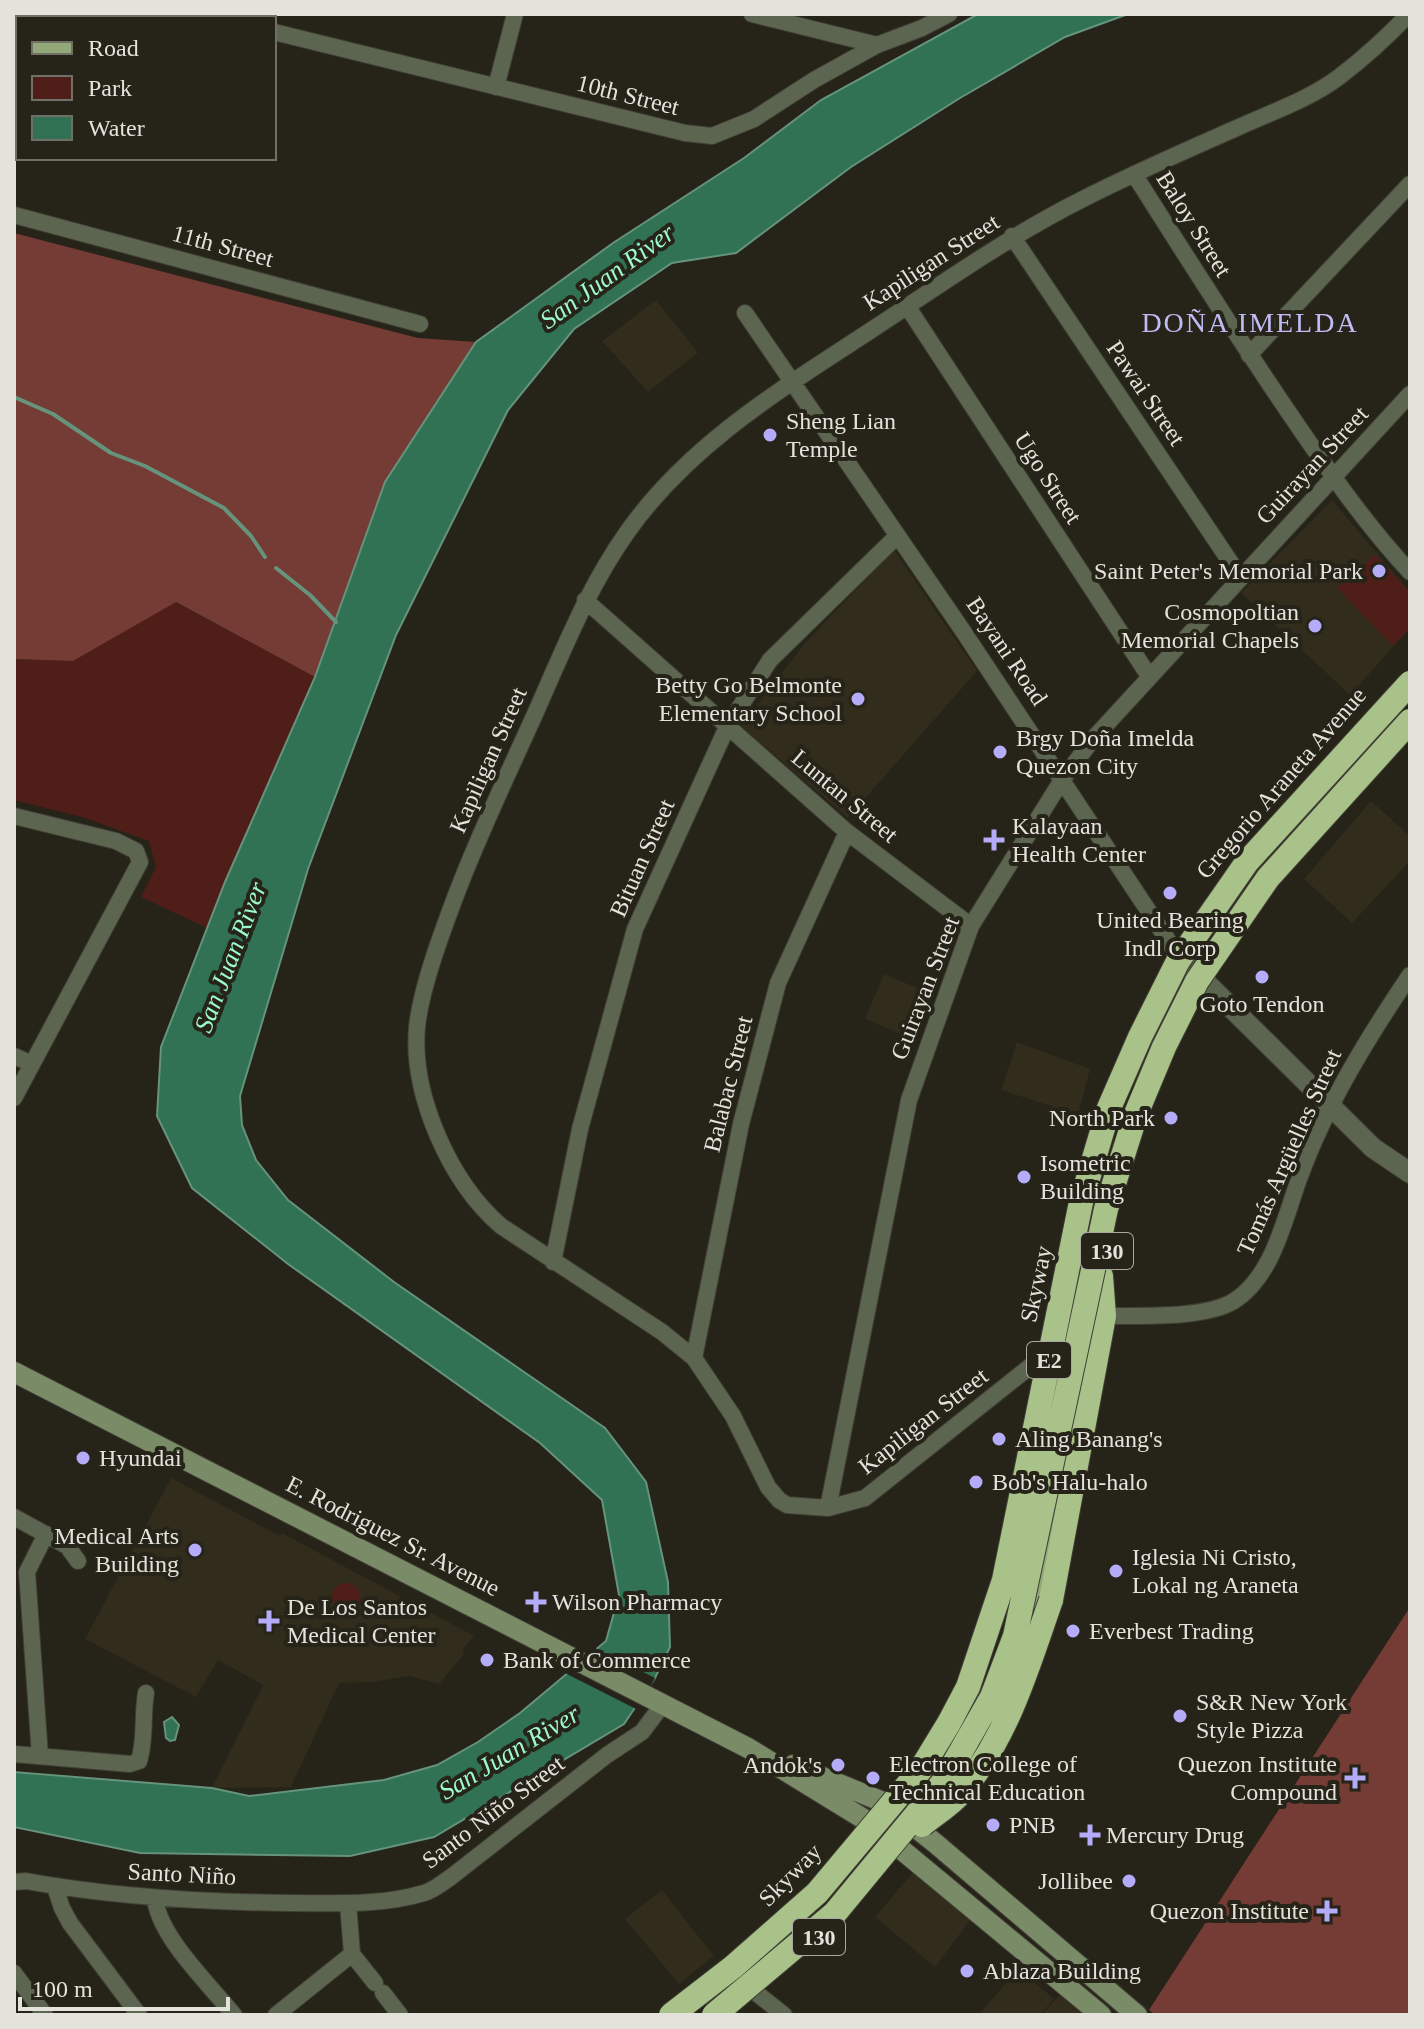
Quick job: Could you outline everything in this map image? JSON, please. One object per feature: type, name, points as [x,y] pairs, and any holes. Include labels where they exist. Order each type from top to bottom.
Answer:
[{"type":"highway","name":"Skyway","points":[[671,2015],[733,1967],[817,1893],[921,1769],[949,1723],[968,1687],[1004,1580],[1081,1202],[1109,1108],[1140,1037],[1178,961],[1247,862],[1410,683]]},
{"type":"highway","name":"E2","points":[[714,2015],[835,1913],[944,1781],[974,1731],[992,1697],[1015,1636],[1106,1209],[1136,1114],[1164,1047],[1197,981],[1268,878],[1410,721]]},
{"type":"highway","points":[[880,1859],[963,1791],[998,1739],[1014,1706],[1051,1600],[1098,1324],[1101,1276]]},
{"type":"main road","name":"Gregorio Araneta Avenue","points":[[659,2015],[728,1962],[812,1888],[914,1766],[943,1721],[982,1631],[996,1583],[1073,1202],[1105,1107],[1134,1037],[1177,954],[1242,861],[1410,674]]},
{"type":"main road","name":"130","points":[[1101,1276],[1116,1211],[1146,1118],[1202,981],[1271,882],[1410,728]]},
{"type":"main road","name":"130","points":[[725,2015],[840,1918],[919,1830],[952,1785],[983,1734],[1025,1638],[1098,1324]]},
{"type":"main road","name":"E. Rodriguez Sr. Avenue","points":[[14,1372],[748,1748],[867,1821],[1101,2015]]},
{"type":"main road","name":"E. Rodriguez Sr. Avenue","points":[[748,1748],[883,1802],[1137,2015]]},
{"type":"street","points":[[496,87],[515,14]]},
{"type":"street","points":[[752,14],[877,45]]},
{"type":"street","name":"10th Street","points":[[276,32],[685,133],[712,136],[754,119],[814,80],[877,45],[949,14]]},
{"type":"street","name":"Kapiligan Street","points":[[1042,1357],[865,1498],[828,1508],[787,1505],[779,1500],[768,1487],[733,1416],[694,1358],[662,1332],[553,1262],[483,1211],[455,1170],[437,1137],[427,1102],[420,1072],[417,1027],[442,932],[464,874],[585,600],[629,529],[683,465],[714,438],[792,383],[1012,236],[1134,174],[1336,80],[1385,39],[1409,14]]},
{"type":"street","name":"Baloy Street","points":[[1134,174],[1249,355],[1334,478],[1380,540],[1410,572]]},
{"type":"street","points":[[1249,355],[1410,184]]},
{"type":"street","name":"11th Street","points":[[14,215],[420,324]]},
{"type":"street","name":"Pawai Street","points":[[1012,236],[1241,578]]},
{"type":"street","name":"Ugo Street","points":[[907,306],[1149,676]]},
{"type":"street","name":"Bayani Road","points":[[745,313],[963,631],[1177,954],[1373,1148],[1410,1173]]},
{"type":"street","name":"Guirayan Street","points":[[828,1508],[909,1100],[971,926],[1062,780],[1093,739],[1410,394]]},
{"type":"street","name":"Bituan Street","points":[[553,1262],[580,1129],[635,929],[727,727],[770,660],[896,537]]},
{"type":"street","name":"Luntan Street","points":[[585,600],[847,832],[971,926]]},
{"type":"street","points":[[14,816],[116,841],[136,851],[140,862],[14,1098]]},
{"type":"street","name":"Balabac Street","points":[[694,1358],[741,1124],[778,983],[847,832]]},
{"type":"street","name":"Tomás Argüelles Street","points":[[1098,1324],[1203,1313],[1223,1307],[1246,1291],[1259,1276],[1276,1243],[1330,1107],[1368,1038],[1410,975]]},
{"type":"street","points":[[14,1056],[32,1064]]},
{"type":"street","points":[[14,1517],[67,1546],[78,1561]]},
{"type":"street","points":[[40,1756],[27,1572],[46,1534]]},
{"type":"street","points":[[14,1754],[130,1764],[139,1761],[146,1693]]},
{"type":"street","name":"Santo Niño Street","points":[[348,1903],[402,1898],[428,1892],[451,1877],[651,1723],[654,1699]]},
{"type":"street","name":"Santo Niño","points":[[14,1882],[26,1881],[155,1899],[348,1903]]},
{"type":"street","points":[[55,1887],[70,1923],[139,2015]]},
{"type":"street","points":[[155,1899],[157,1914],[165,1931],[234,2015]]},
{"type":"street","points":[[348,1903],[352,1954],[400,2015]]},
{"type":"street","points":[[276,2015],[352,1954]]},
{"type":"street","points":[[14,1973],[45,2015]]},
{"type":"street","points":[[755,1992],[784,2015]]},
{"type":"shaded area","points":[[14,233],[418,338],[476,342],[385,482],[315,677],[176,602],[73,661],[14,659]]},
{"type":"shaded area","points":[[656,300],[698,353],[648,392],[602,341]]},
{"type":"shaded area","points":[[1332,500],[1410,592],[1410,628],[1350,695],[1241,593]]},
{"type":"shaded area","name":"Betty Go Belmonte Elementary School","points":[[894,550],[977,671],[848,818],[741,726],[806,642]]},
{"type":"shaded area","points":[[1371,801],[1410,836],[1410,861],[1352,923],[1304,879]]},
{"type":"shaded area","points":[[884,974],[927,992],[908,1037],[865,1019]]},
{"type":"shaded area","points":[[1017,1042],[1090,1069],[1078,1115],[1001,1090]]},
{"type":"shaded area","name":"De Los Santos Medical Center","points":[[171,1478],[280,1536],[282,1533],[474,1636],[462,1650],[465,1653],[439,1684],[409,1676],[374,1682],[339,1683],[291,1787],[212,1788],[263,1685],[218,1660],[196,1697],[85,1639]]},
{"type":"shaded area","name":"Quezon Institute Compound","points":[[1410,1607],[1410,2015],[1155,2015],[1149,2010]]},
{"type":"shaded area","points":[[915,1870],[971,1919],[935,1967],[875,1917]]},
{"type":"shaded area","points":[[662,1890],[714,1956],[679,1984],[625,1919]]},
{"type":"shaded area","points":[[1019,1969],[1054,1999],[1040,2015],[978,2015]]},
{"type":"shaded area","points":[[1061,1993],[1087,2015],[1041,2015]]},
{"type":"green space","points":[[1375,555],[1410,592],[1410,628],[1393,646],[1337,588]]},
{"type":"green space","points":[[175,602],[315,677],[207,928],[141,897],[156,867],[149,841],[82,817],[14,800],[14,659],[73,661]]},
{"type":"green space","points":[[346,1583],[356,1587],[360,1597],[356,1607],[346,1611],[336,1607],[332,1597],[336,1587]]},
{"type":"water","name":"San Juan River","points":[[978,14],[1128,14],[1065,37],[960,98],[851,167],[736,253],[672,263],[574,329],[508,410],[396,635],[308,869],[240,1096],[242,1125],[256,1160],[288,1200],[394,1282],[605,1428],[646,1482],[668,1582],[670,1647],[655,1678],[624,1724],[434,1837],[350,1856],[140,1853],[14,1827],[14,1772],[212,1788],[249,1796],[384,1780],[437,1765],[520,1713],[606,1641],[619,1595],[602,1500],[540,1443],[288,1264],[192,1188],[157,1116],[161,1047],[225,882],[315,677],[385,482],[476,342],[613,243],[744,158],[821,100]]},
{"type":"water","points":[[172,1717],[179,1725],[175,1740],[170,1741],[166,1738],[164,1722]]},
{"type":"pier","points":[[593,1647],[655,1678],[638,1710],[563,1672]]},
{"type":"waterway","points":[[14,397],[53,414],[111,453],[145,466],[224,508],[251,536],[265,557]]},
{"type":"waterway","points":[[276,568],[310,595],[336,622]]},
{"type":"place","name":"Sheng Lian Temple","points":[[770,435]]},
{"type":"place","name":"Saint Peter's Memorial Park","points":[[1379,571]]},
{"type":"place","name":"Cosmopoltian Memorial Chapels","points":[[1315,626]]},
{"type":"place","name":"Betty Go Belmonte Elementary School","points":[[858,699]]},
{"type":"place","name":"Brgy Doña Imelda Quezon City","points":[[1000,752]]},
{"type":"place","name":"Kalayaan Health Center","points":[[994,840]]},
{"type":"place","name":"United Bearing Indl Corp","points":[[1170,893]]},
{"type":"place","name":"Goto Tendon","points":[[1262,977]]},
{"type":"place","name":"North Park","points":[[1171,1118]]},
{"type":"place","name":"Isometric Building","points":[[1024,1177]]},
{"type":"place","name":"Aling Banang's","points":[[999,1439]]},
{"type":"place","name":"Hyundai","points":[[83,1458]]},
{"type":"place","name":"Bob's Halu-halo","points":[[976,1482]]},
{"type":"place","name":"Medical Arts Building","points":[[195,1550]]},
{"type":"place","name":"Iglesia Ni Cristo, Lokal ng Araneta","points":[[1116,1571]]},
{"type":"place","name":"Wilson Pharmacy","points":[[536,1602]]},
{"type":"place","name":"De Los Santos Medical Center","points":[[269,1621]]},
{"type":"place","name":"Everbest Trading","points":[[1073,1631]]},
{"type":"place","name":"Bank of Commerce","points":[[487,1660]]},
{"type":"place","name":"S&R New York Style Pizza","points":[[1180,1716]]},
{"type":"place","name":"Andok's","points":[[838,1765]]},
{"type":"place","name":"Electron College of Technical Education","points":[[873,1778]]},
{"type":"place","name":"Quezon Institute Compound","points":[[1355,1778]]},
{"type":"place","name":"PNB","points":[[993,1825]]},
{"type":"place","name":"Mercury Drug","points":[[1090,1835]]},
{"type":"place","name":"Jollibee","points":[[1129,1881]]},
{"type":"place","name":"Quezon Institute","points":[[1327,1911]]},
{"type":"place","name":"Ablaza Building","points":[[967,1971]]},
{"type":"district","name":"DOÑA IMELDA","points":[[1250,322]]}]
